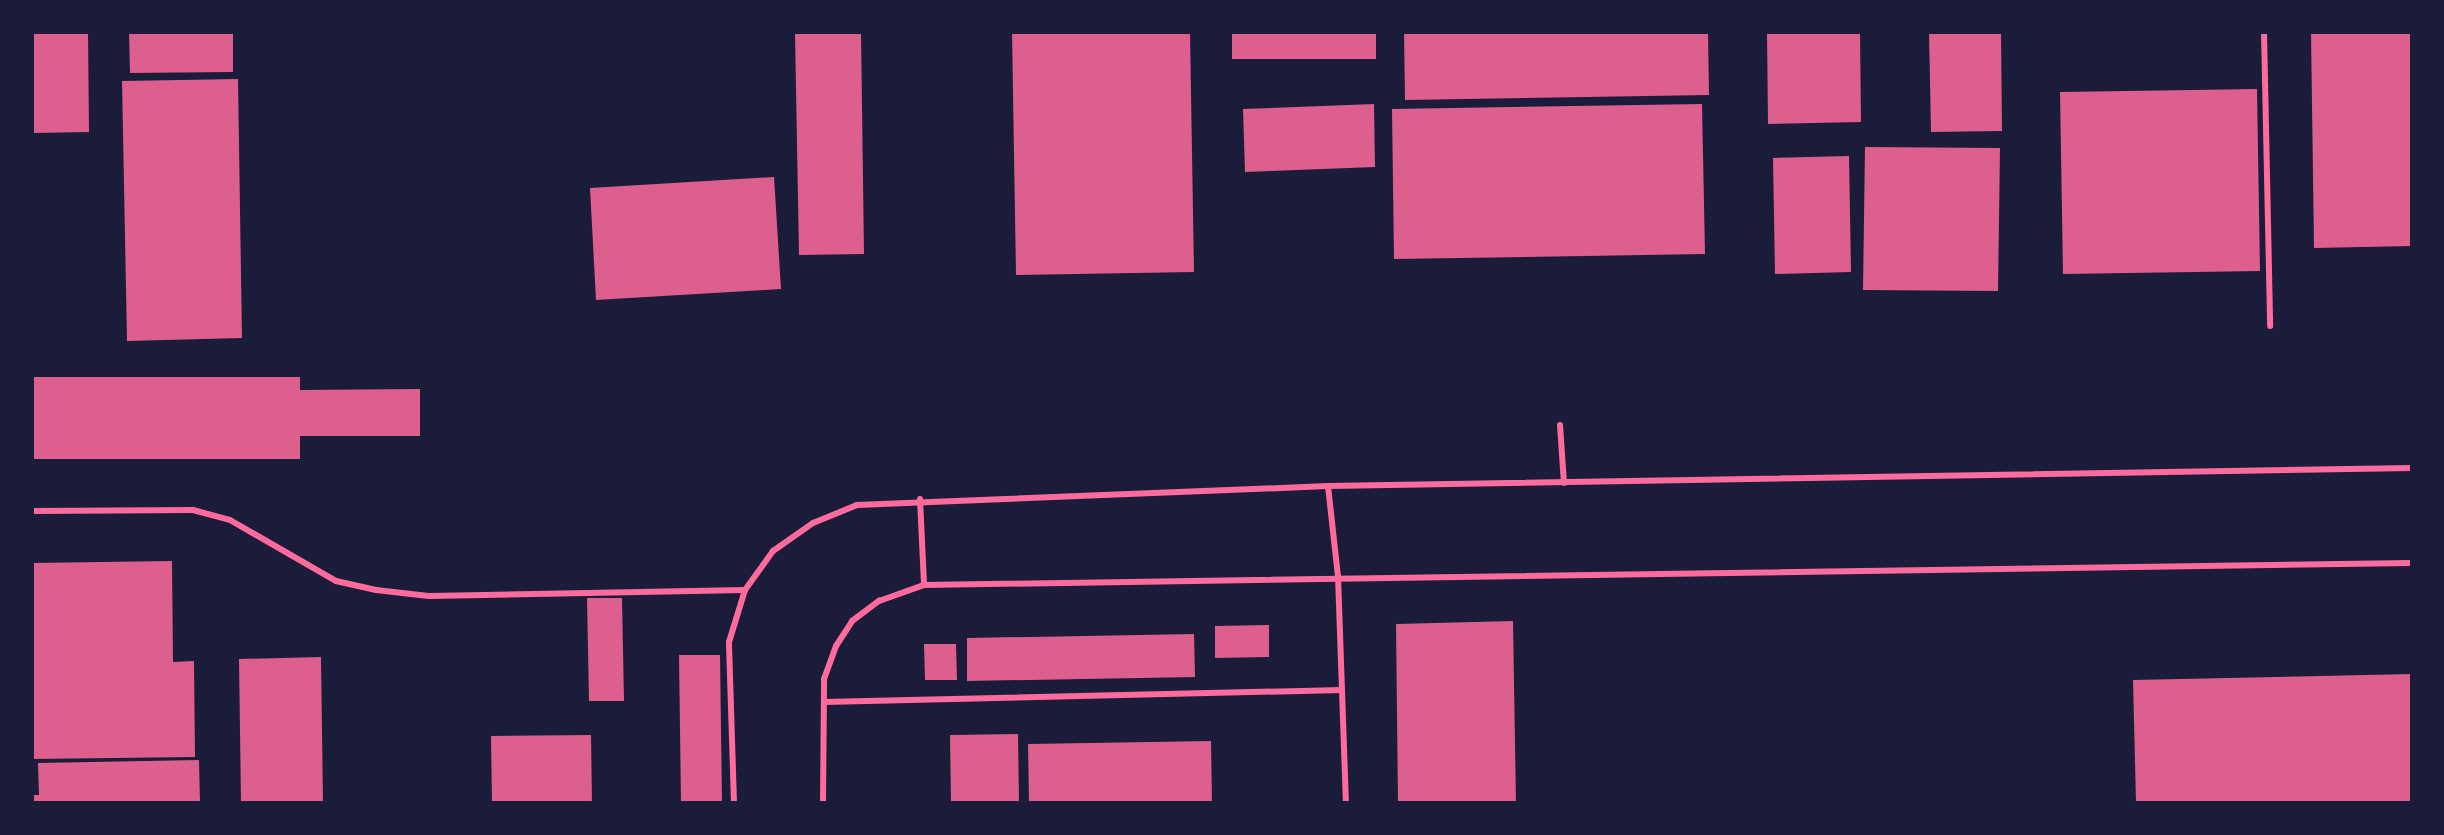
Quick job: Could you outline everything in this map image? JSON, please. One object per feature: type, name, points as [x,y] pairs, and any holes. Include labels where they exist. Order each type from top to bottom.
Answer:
[{"type":"lane","points":[[2264,32],[2270,326]]},
{"type":"lane","points":[[1560,425],[1564,483]]},
{"type":"lane","points":[[734,803],[729,642],[745,590],[773,551],[813,523],[857,505],[920,499],[1328,486],[2412,468]]},
{"type":"lane","points":[[1328,486],[1338,576],[1346,803]]},
{"type":"lane","points":[[920,499],[924,585]]},
{"type":"lane","points":[[32,511],[193,510],[230,520],[336,581],[376,590],[429,596],[745,590]]},
{"type":"lane","points":[[823,803],[824,679],[852,621],[879,601],[924,585],[1338,576],[2412,563]]},
{"type":"lane","points":[[824,702],[1342,690]]},
{"type":"building","points":[[32,32],[88,32],[89,132],[32,133]]},
{"type":"building","points":[[129,32],[233,32],[233,72],[130,73]]},
{"type":"building","points":[[795,32],[861,32],[864,254],[799,255]]},
{"type":"building","points":[[1012,32],[1190,32],[1194,272],[1016,275]]},
{"type":"building","points":[[1232,32],[1376,32],[1376,59],[1232,59]]},
{"type":"building","points":[[1404,32],[1708,32],[1709,95],[1405,100]]},
{"type":"building","points":[[1767,32],[1860,32],[1861,122],[1768,124]]},
{"type":"building","points":[[1929,32],[2001,32],[2002,131],[1931,132]]},
{"type":"building","points":[[2311,32],[2412,32],[2412,246],[2314,248]]},
{"type":"building","points":[[238,79],[242,338],[127,341],[122,81]]},
{"type":"building","points":[[2257,89],[2260,271],[2063,274],[2060,92]]},
{"type":"building","points":[[1374,104],[1375,167],[1245,172],[1243,109]]},
{"type":"building","points":[[1702,104],[1705,254],[1394,259],[1392,109]]},
{"type":"building","points":[[1865,147],[2000,148],[1998,291],[1863,290]]},
{"type":"building","points":[[1849,156],[1851,272],[1775,274],[1773,158]]},
{"type":"building","points":[[774,177],[781,289],[596,300],[590,188]]},
{"type":"building","points":[[32,377],[300,377],[300,390],[420,389],[420,436],[300,436],[300,459],[32,459]]},
{"type":"building","points":[[172,561],[173,662],[194,661],[195,757],[32,759],[32,563]]},
{"type":"building","points":[[587,598],[622,598],[624,701],[589,701]]},
{"type":"building","points":[[1513,621],[1516,803],[1398,803],[1396,624]]},
{"type":"building","points":[[1269,625],[1269,657],[1215,658],[1215,626]]},
{"type":"building","points":[[1194,634],[1195,677],[967,681],[967,638]]},
{"type":"building","points":[[924,644],[956,644],[957,680],[925,680]]},
{"type":"building","points":[[679,655],[720,655],[722,803],[681,803]]},
{"type":"building","points":[[321,657],[323,803],[241,803],[239,659]]},
{"type":"building","points":[[2412,674],[2412,803],[2136,803],[2133,680]]},
{"type":"building","points":[[1018,734],[1019,803],[951,803],[950,735]]},
{"type":"building","points":[[591,735],[592,803],[492,803],[491,736]]},
{"type":"building","points":[[1211,741],[1212,803],[1029,803],[1028,744]]},
{"type":"building","points":[[199,760],[200,803],[32,803],[32,795],[39,795],[38,763]]}]
